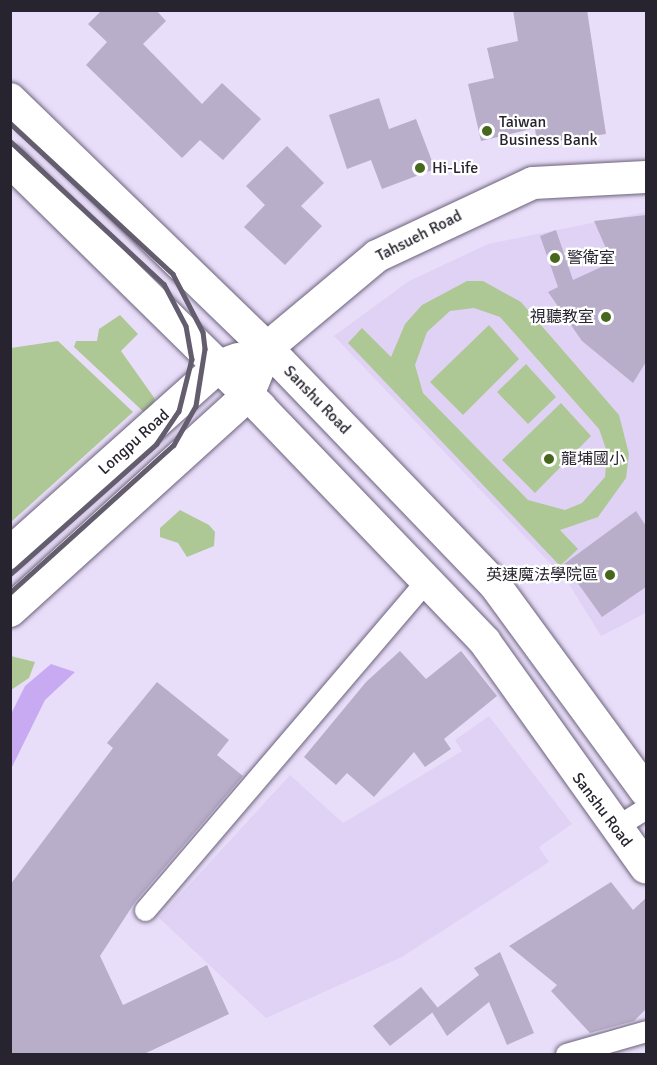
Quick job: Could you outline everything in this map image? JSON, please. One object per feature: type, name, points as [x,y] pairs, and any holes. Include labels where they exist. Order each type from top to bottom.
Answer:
[{"type":"street","name":"Sanshu Road","points":[[10,99],[267,348],[495,585],[646,791]]},
{"type":"street","name":"Sanshu Road","points":[[10,161],[248,395],[485,642],[558,751],[646,868]]},
{"type":"street","name":"Tahsueh Road","points":[[248,395],[267,348],[377,256],[511,190],[533,183],[646,177]]},
{"type":"street","name":"Longpu Road","points":[[10,553],[219,366],[267,348]]},
{"type":"street","points":[[10,611],[248,395]]},
{"type":"street","points":[[146,910],[427,580]]},
{"type":"street","points":[[558,751],[597,724]]},
{"type":"street","points":[[614,828],[646,808]]},
{"type":"street","points":[[566,1054],[646,1031]]},
{"type":"shaded area","name":"龍埔國小","points":[[646,212],[646,613],[601,636],[567,581],[334,336],[409,281],[488,244]]},
{"type":"shaded area","points":[[51,664],[75,672],[45,700],[11,769],[11,714],[25,686]]},
{"type":"shaded area","points":[[489,716],[572,824],[539,847],[549,862],[402,957],[266,1018],[159,918],[290,775],[343,823],[462,751],[455,740]]},
{"type":"green space","points":[[467,281],[483,281],[521,302],[619,415],[629,454],[626,478],[598,517],[560,530],[578,549],[560,566],[348,343],[362,328],[391,357],[405,324],[422,305]],"holes":[[[474,308],[500,317],[599,429],[607,452],[605,477],[582,503],[565,510],[528,500],[423,393],[415,365],[427,332],[450,311]]]},
{"type":"green space","points":[[120,315],[138,334],[121,351],[155,399],[147,415],[74,347],[76,341],[97,341],[99,329]]},
{"type":"green space","points":[[489,325],[519,359],[463,415],[430,382]]},
{"type":"green space","points":[[58,341],[133,412],[11,522],[11,348]]},
{"type":"green space","points":[[526,364],[556,397],[528,424],[497,392]]},
{"type":"green space","points":[[561,403],[591,436],[535,493],[502,460]]},
{"type":"green space","points":[[180,510],[209,525],[215,532],[214,546],[187,557],[178,543],[160,537],[160,528]]},
{"type":"green space","points":[[11,656],[35,662],[29,678],[11,690]]},
{"type":"building","points":[[102,10],[156,10],[166,21],[143,44],[202,104],[222,83],[261,119],[223,160],[200,140],[182,158],[86,65],[107,42],[88,24]]},
{"type":"building","points":[[513,10],[587,10],[606,134],[537,144],[535,128],[481,141],[468,84],[494,78],[487,48],[518,41]]},
{"type":"building","points":[[379,98],[389,129],[416,119],[435,169],[382,189],[371,160],[347,169],[329,115]]},
{"type":"building","points":[[287,146],[324,183],[301,206],[322,226],[285,265],[244,227],[265,205],[246,186]]},
{"type":"building","name":"視聽教室","points":[[646,215],[646,362],[633,383],[582,341],[548,292],[558,287],[540,236],[556,230],[573,280],[612,262],[594,221]]},
{"type":"building","name":"英速魔法學院區","points":[[636,511],[646,526],[646,587],[602,617],[564,564]]},
{"type":"building","points":[[400,651],[426,679],[461,651],[497,696],[444,739],[451,749],[425,767],[414,752],[374,797],[347,773],[336,785],[304,757],[366,682]]},
{"type":"building","points":[[157,682],[229,740],[217,755],[243,776],[135,902],[100,956],[123,1005],[207,965],[229,1014],[144,1054],[10,1054],[10,885],[113,748],[107,743]]},
{"type":"building","points":[[611,882],[633,910],[646,898],[646,1009],[634,1021],[590,1033],[551,991],[557,985],[509,946]]},
{"type":"building","points":[[500,952],[534,1033],[507,1045],[489,1002],[447,1036],[432,1012],[479,975],[474,968]]},
{"type":"building","points":[[421,987],[438,1008],[390,1046],[373,1026]]},
{"type":"railway","points":[[10,123],[173,274],[203,332],[205,349],[196,406],[174,445],[10,593]]},
{"type":"railway","points":[[10,141],[164,284],[186,326],[192,359],[179,411],[157,444],[10,575]]},
{"type":"place","name":"Taiwan Business Bank","points":[[487,131]]},
{"type":"place","name":"Hi-Life","points":[[420,168]]},
{"type":"place","name":"警衛室","points":[[555,258]]},
{"type":"place","name":"視聽教室","points":[[606,317]]},
{"type":"place","name":"龍埔國小","points":[[549,459]]},
{"type":"place","name":"英速魔法學院區","points":[[610,575]]}]
